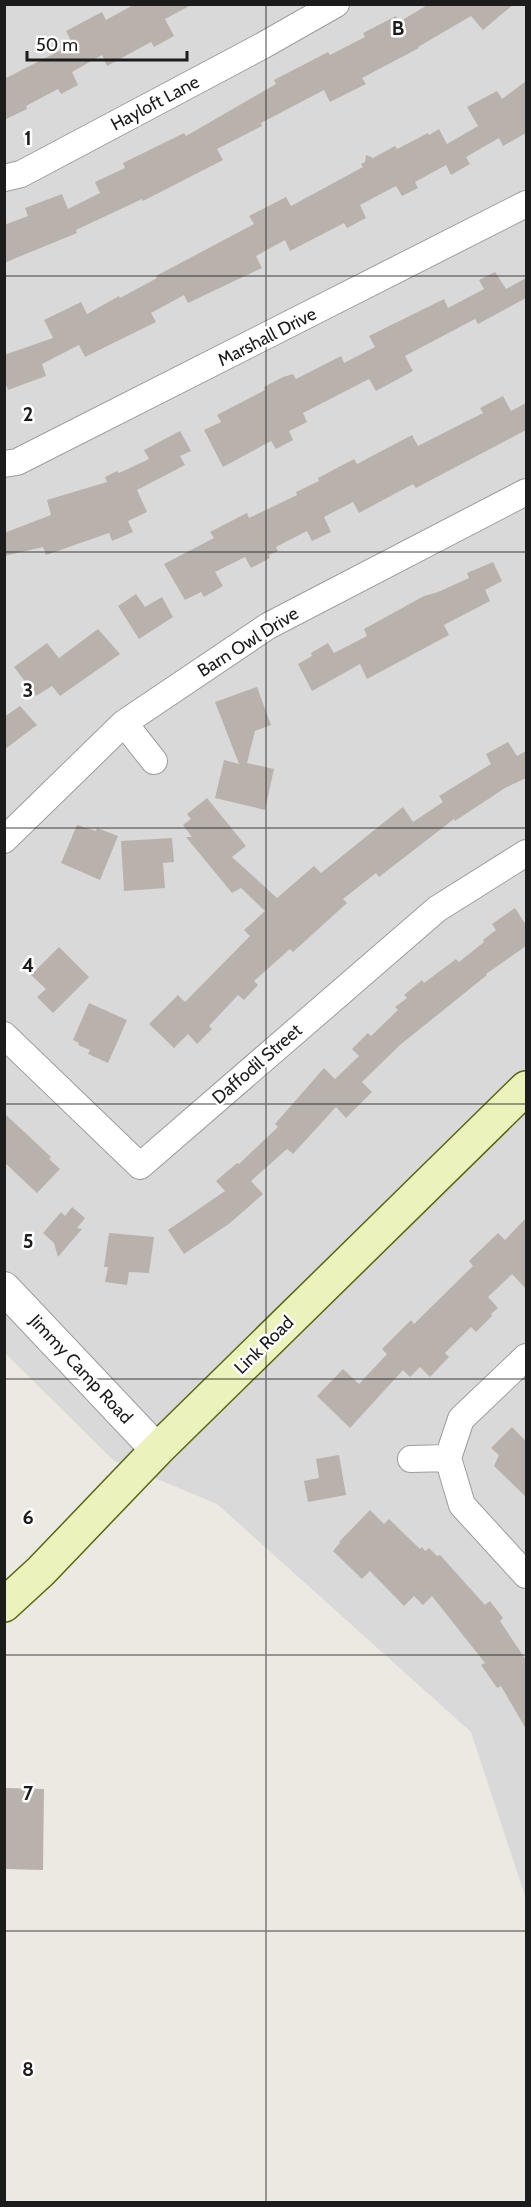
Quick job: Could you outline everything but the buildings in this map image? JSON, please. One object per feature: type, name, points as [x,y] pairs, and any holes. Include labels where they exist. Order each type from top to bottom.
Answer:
[{"type":"main road","name":"Link Road","points":[[4,1605],[41,1571],[157,1450],[526,1088]]},
{"type":"street","name":"Hayloft Lane","points":[[4,178],[21,174],[262,46],[336,4]]},
{"type":"street","name":"Marshall Drive","points":[[4,464],[17,462],[110,417],[526,204]]},
{"type":"street","name":"Barn Owl Drive","points":[[4,840],[124,723],[268,626],[526,492]]},
{"type":"street","points":[[124,723],[154,761]]},
{"type":"street","name":"Daffodil Street","points":[[4,1035],[140,1166],[437,909],[526,853]]},
{"type":"street","name":"Jimmy Camp Road","points":[[4,1288],[157,1450]]},
{"type":"street","points":[[526,1357],[460,1419],[448,1458],[462,1505],[526,1575]]},
{"type":"street","points":[[411,1459],[448,1458]]},
{"type":"shaded area","points":[[4,5],[526,5],[526,1899],[471,1732],[217,1504],[114,1461],[5,1353]]}]
